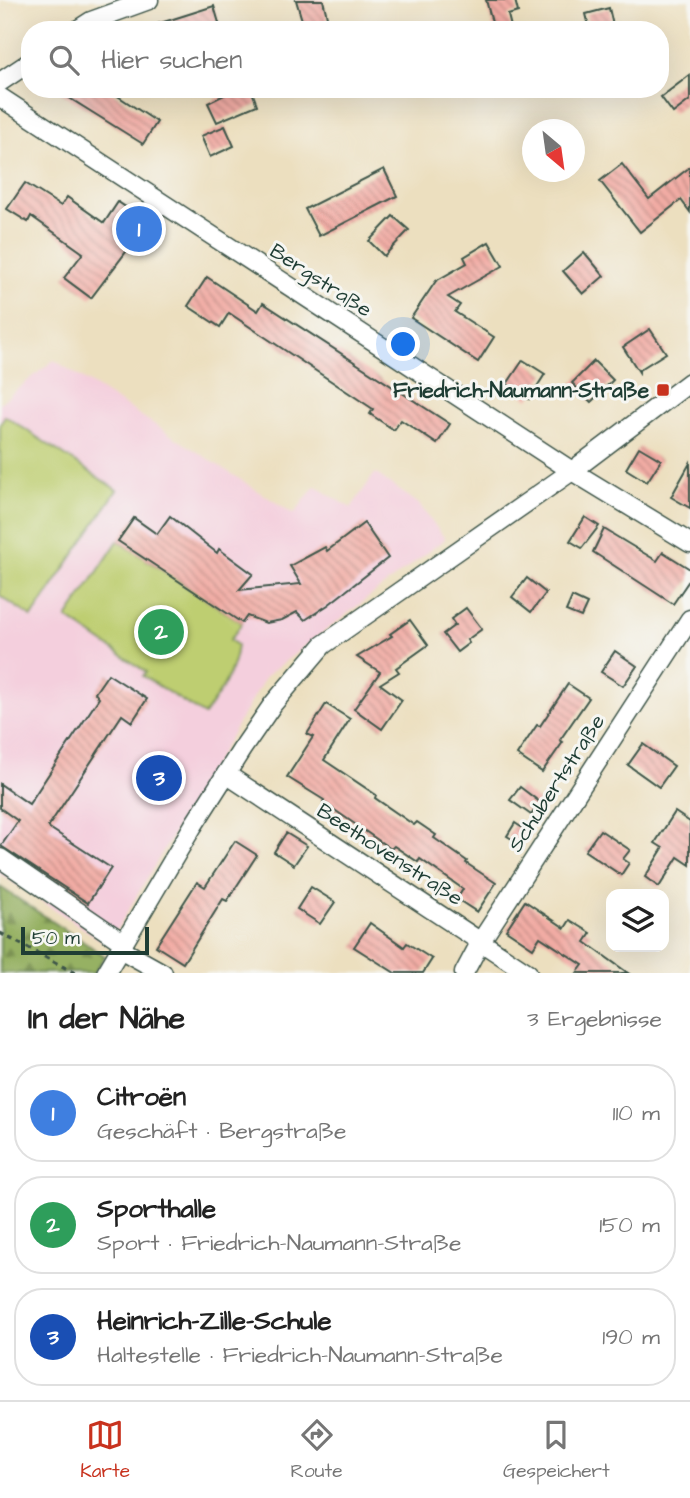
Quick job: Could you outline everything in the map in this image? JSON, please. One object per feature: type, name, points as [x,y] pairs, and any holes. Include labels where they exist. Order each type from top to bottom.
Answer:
[{"type":"street","points":[[91,21],[149,0]]},
{"type":"street","points":[[0,82],[21,68]]},
{"type":"street","name":"Bergstraße","points":[[0,97],[572,471],[690,543]]},
{"type":"street","points":[[106,973],[226,774],[273,704],[323,645],[572,471],[690,382]]},
{"type":"street","name":"Schubertstraße","points":[[464,973],[481,941],[690,619]]},
{"type":"street","name":"Beethovenstraße","points":[[226,774],[528,973]]},
{"type":"street","points":[[0,858],[163,973]]},
{"type":"path","points":[[0,933],[75,973]]},
{"type":"shaded area","points":[[54,360],[294,514],[315,486],[351,508],[375,473],[419,504],[445,539],[266,676],[108,945],[0,874],[0,403]]},
{"type":"green space","points":[[5,416],[117,490],[32,617],[0,596],[0,424]]},
{"type":"green space","points":[[118,541],[242,623],[230,640],[237,645],[229,674],[204,715],[143,676],[146,672],[67,618]]},
{"type":"green space","points":[[0,887],[105,956],[94,973],[0,973]]},
{"type":"building","points":[[296,0],[323,0],[328,21],[302,21]]},
{"type":"building","points":[[486,0],[515,0],[518,12],[508,15],[510,21],[492,21]]},
{"type":"building","points":[[214,6],[218,21],[167,21]]},
{"type":"building","points":[[609,8],[612,21],[588,21],[586,14]]},
{"type":"building","points":[[690,75],[690,100],[673,113],[662,98],[669,98],[669,91]]},
{"type":"building","points":[[69,98],[121,98],[157,122],[143,144]]},
{"type":"building","points":[[218,98],[254,98],[257,105],[217,122],[208,103]]},
{"type":"building","points":[[225,126],[234,146],[210,157],[201,136]]},
{"type":"building","points":[[622,164],[649,199],[690,167],[690,212],[681,200],[640,232],[600,181]]},
{"type":"building","points":[[384,169],[397,196],[319,236],[305,209]]},
{"type":"building","points":[[25,183],[61,206],[67,197],[104,223],[118,202],[154,226],[142,244],[135,240],[91,298],[64,278],[83,253],[31,216],[28,222],[7,209]]},
{"type":"building","points":[[393,216],[409,230],[384,256],[369,241]]},
{"type":"building","points":[[489,242],[503,266],[448,297],[460,305],[455,312],[494,337],[478,362],[411,318],[436,281],[467,263],[464,257]]},
{"type":"building","points":[[584,252],[604,276],[583,294],[563,271]]},
{"type":"building","points":[[207,277],[258,311],[263,303],[450,424],[437,444],[401,420],[394,430],[370,414],[373,409],[229,313],[220,327],[188,306]]},
{"type":"building","points":[[650,329],[666,353],[639,372],[623,347]]},
{"type":"building","points":[[523,360],[545,374],[529,399],[507,384]]},
{"type":"building","points":[[594,361],[613,380],[591,402],[572,383]]},
{"type":"building","points":[[639,447],[661,460],[647,482],[626,469]]},
{"type":"building","points":[[690,463],[690,508],[671,497]]},
{"type":"building","points":[[170,516],[217,553],[219,549],[253,574],[239,590],[301,584],[290,566],[325,547],[327,551],[364,523],[388,558],[305,620],[297,612],[282,620],[266,623],[247,616],[242,623],[118,541],[134,518],[157,534]]},
{"type":"building","points":[[585,517],[599,526],[582,548],[570,541]]},
{"type":"building","points":[[604,529],[657,561],[663,552],[690,569],[690,579],[673,604],[593,552]]},
{"type":"building","points":[[527,578],[546,593],[531,612],[512,597]]},
{"type":"building","points":[[572,597],[587,604],[581,617],[566,611]]},
{"type":"building","points":[[466,608],[482,629],[457,652],[443,634],[455,625],[451,619]]},
{"type":"building","points":[[410,620],[428,645],[396,668],[399,672],[380,684],[402,700],[382,729],[354,709],[380,672],[357,657],[392,636],[390,634]]},
{"type":"building","points":[[615,651],[637,666],[623,686],[601,672]]},
{"type":"building","points":[[108,674],[147,699],[132,722],[122,715],[48,827],[111,868],[88,903],[1,846],[18,821],[0,808],[0,784],[29,804],[99,698],[95,693]]},
{"type":"building","points":[[568,684],[589,698],[542,772],[517,755]]},
{"type":"building","points":[[326,704],[350,719],[324,760],[414,825],[417,822],[436,835],[434,838],[496,883],[477,912],[457,899],[463,889],[420,859],[418,862],[394,846],[391,849],[323,802],[324,800],[287,777],[313,737],[307,734]]},
{"type":"building","points":[[643,744],[674,766],[659,787],[628,765]]},
{"type":"building","points":[[520,787],[541,803],[531,815],[510,800]]},
{"type":"building","points":[[675,812],[690,822],[690,865],[678,857],[659,887],[645,877],[663,848],[655,843]]},
{"type":"building","points":[[515,823],[530,833],[522,845],[507,836]]},
{"type":"building","points":[[600,830],[630,850],[623,859],[629,863],[621,875],[585,851]]},
{"type":"building","points":[[286,833],[307,846],[294,865],[274,852]]},
{"type":"building","points":[[235,841],[257,855],[227,901],[223,899],[183,963],[156,946],[197,882],[205,887]]},
{"type":"building","points":[[311,887],[335,902],[320,924],[297,909]]},
{"type":"building","points":[[525,901],[565,928],[570,920],[591,933],[585,942],[628,973],[577,973],[583,965],[540,937],[533,948],[506,930]]},
{"type":"building","points":[[370,923],[404,947],[407,943],[432,959],[423,973],[395,973],[354,947]]},
{"type":"place","name":"Citroën","points":[[139,229]]},
{"type":"place","name":"Friedrich-Naumann-Straße","points":[[663,390]]},
{"type":"place","name":"Sporthalle","points":[[161,632]]},
{"type":"place","name":"Heinrich-Zille-Schule","points":[[159,778]]}]
